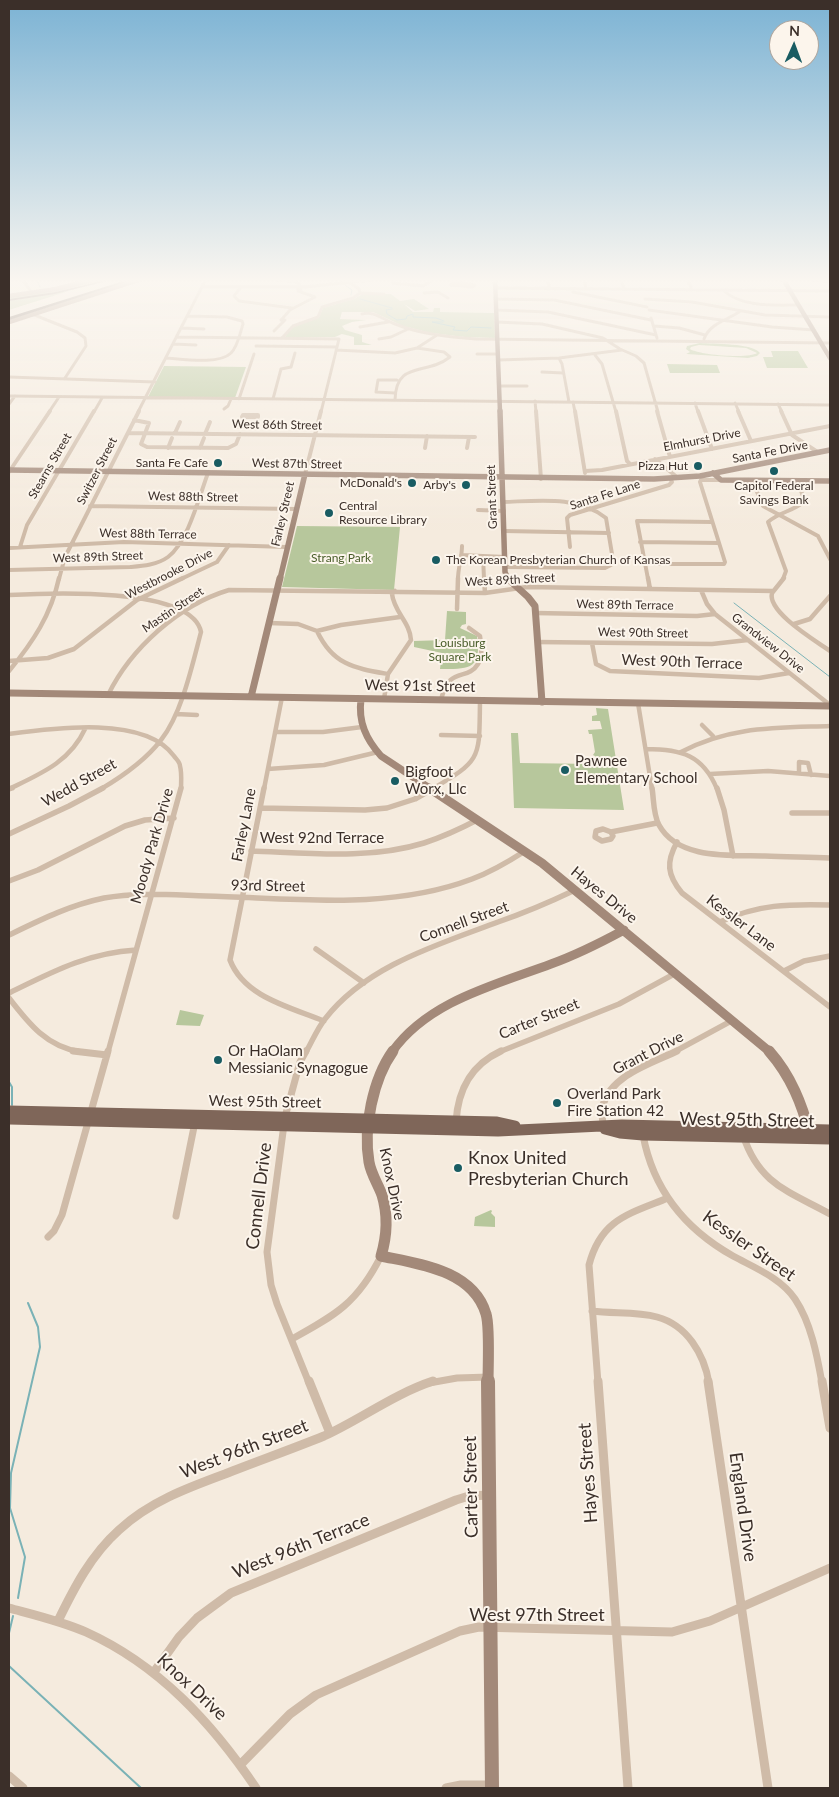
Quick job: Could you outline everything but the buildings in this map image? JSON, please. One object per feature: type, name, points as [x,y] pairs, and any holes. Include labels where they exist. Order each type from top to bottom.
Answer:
[{"type":"main road","name":"West 87th Street","points":[[9,471],[586,478]]},
{"type":"main road","points":[[713,473],[721,480]]},
{"type":"main road","name":"West 95th Street","points":[[9,1110],[31,1115],[456,1126],[498,1131],[520,1127],[603,1128],[620,1133],[641,1130],[810,1134],[830,1130]]},
{"type":"main road","name":"West 95th Street","points":[[9,1119],[31,1115]]},
{"type":"main road","name":"West 95th Street","points":[[810,1134],[830,1139]]},
{"type":"street","points":[[65,378],[74,363]]},
{"type":"street","name":"Switzer Street","points":[[9,671],[42,625],[56,593],[61,568],[71,544],[164,363]]},
{"type":"street","points":[[239,399],[251,363]]},
{"type":"street","points":[[273,399],[282,369],[291,367],[292,363]]},
{"type":"street","name":"Farley Street","points":[[251,697],[322,399],[328,386],[333,363]]},
{"type":"street","points":[[395,392],[376,392],[378,380],[397,380],[408,372],[439,363]]},
{"type":"street","name":"Grant Street","points":[[498,363],[507,578],[533,602],[542,702]]},
{"type":"street","points":[[560,363],[571,402],[586,478]]},
{"type":"street","points":[[601,363],[614,402],[627,461],[630,464]]},
{"type":"street","points":[[644,363],[670,457]]},
{"type":"street","points":[[542,372],[563,373]]},
{"type":"street","points":[[9,377],[154,382]]},
{"type":"street","points":[[395,400],[397,380]]},
{"type":"street","points":[[499,386],[527,386]]},
{"type":"street","points":[[9,396],[830,405]]},
{"type":"street","points":[[9,404],[15,396]]},
{"type":"street","points":[[9,471],[59,397]]},
{"type":"street","name":"Stearns Street","points":[[20,547],[27,525],[102,398]]},
{"type":"street","points":[[224,409],[228,406],[231,399]]},
{"type":"street","points":[[535,401],[541,478]]},
{"type":"street","points":[[695,403],[712,449]]},
{"type":"street","points":[[735,404],[751,441]]},
{"type":"street","points":[[778,404],[794,437],[819,453]]},
{"type":"street","points":[[134,420],[149,423],[142,446],[231,448],[236,444],[250,417]]},
{"type":"street","points":[[175,434],[180,422]]},
{"type":"street","points":[[200,448],[210,422]]},
{"type":"street","name":"Elmhurst Drive","points":[[585,471],[602,470],[830,426]]},
{"type":"street","points":[[236,427],[256,427]]},
{"type":"street","name":"West 86th Street","points":[[128,433],[204,436],[241,434],[476,437]]},
{"type":"street","points":[[425,448],[427,436]]},
{"type":"street","points":[[467,448],[469,437]]},
{"type":"street","points":[[168,448],[172,438]]},
{"type":"street","name":"Santa Fe Drive","points":[[713,473],[830,450]]},
{"type":"street","points":[[655,460],[678,478]]},
{"type":"street","name":"West 87th Street","points":[[586,478],[678,478],[713,473]]},
{"type":"street","points":[[179,544],[208,474]]},
{"type":"street","name":"Santa Fe Lane","points":[[570,548],[568,516],[669,485],[672,482],[670,478]]},
{"type":"street","points":[[645,564],[724,564],[701,480],[830,481]]},
{"type":"street","points":[[752,480],[762,504],[778,515],[818,536],[830,560]]},
{"type":"street","points":[[797,481],[805,501],[797,508],[769,520],[768,524],[786,575],[771,598],[775,609],[830,651]]},
{"type":"street","points":[[504,502],[577,503],[590,508],[605,516],[612,554],[611,566],[606,568],[506,567]]},
{"type":"street","name":"West 88th Street","points":[[90,506],[296,509]]},
{"type":"street","points":[[478,510],[504,511]]},
{"type":"street","points":[[650,589],[637,521],[712,522]]},
{"type":"street","points":[[504,531],[609,533]]},
{"type":"street","name":"West 88th Terrace","points":[[9,548],[118,542],[287,547]]},
{"type":"street","points":[[640,542],[719,543]]},
{"type":"street","name":"West 89th Street","points":[[9,570],[145,566],[167,558],[179,544]]},
{"type":"street","name":"Westbrooke Drive","points":[[9,661],[16,662],[48,658],[74,649],[89,640],[120,612],[140,598],[217,562],[229,545]]},
{"type":"street","points":[[457,609],[458,566],[462,559],[462,546]]},
{"type":"street","points":[[461,555],[505,557]]},
{"type":"street","points":[[484,556],[485,593]]},
{"type":"street","name":"West 89th Street","points":[[277,589],[485,593],[517,588],[774,592]]},
{"type":"street","name":"Mastin Street","points":[[108,694],[122,667],[138,647],[159,629],[186,612],[218,593],[229,590],[277,589]]},
{"type":"street","name":"Grandview Drive","points":[[701,590],[707,604],[715,614],[790,672],[830,706]]},
{"type":"street","points":[[384,699],[388,674],[411,640],[410,630],[400,618],[393,605],[392,594],[395,591]]},
{"type":"street","points":[[9,595],[100,593],[140,598],[186,612]]},
{"type":"street","points":[[794,624],[810,618],[830,596]]},
{"type":"street","name":"Wedd Street","points":[[9,834],[111,782],[140,762],[160,741],[176,714],[201,632],[196,619],[186,612]]},
{"type":"street","name":"West 89th Terrace","points":[[535,614],[697,616],[715,614]]},
{"type":"street","points":[[269,623],[298,624],[317,631],[341,625],[400,618]]},
{"type":"street","points":[[441,700],[443,687],[450,679],[476,668],[481,662],[480,636],[469,628]]},
{"type":"street","points":[[317,631],[328,652],[336,659],[357,668],[388,674]]},
{"type":"street","name":"West 90th Street","points":[[537,642],[712,644],[748,640]]},
{"type":"street","name":"West 90th Terrace","points":[[592,643],[596,664],[610,671],[759,678],[778,676],[790,672]]},
{"type":"street","name":"West 91st Street","points":[[9,693],[830,706]]},
{"type":"street","name":"Farley Lane","points":[[282,697],[231,953],[232,968],[237,978],[253,990],[324,1020]]},
{"type":"street","name":"Hayes Drive","points":[[361,699],[359,709],[362,727],[378,752],[431,790],[524,851],[576,890],[766,1048],[785,1070],[799,1094],[810,1134]]},
{"type":"street","points":[[260,808],[377,809],[406,802],[431,790],[458,774],[471,762],[478,751],[480,701]]},
{"type":"street","points":[[638,703],[657,822],[667,835],[677,842],[702,853],[733,856],[830,858]]},
{"type":"street","points":[[176,714],[197,715]]},
{"type":"street","points":[[702,724],[713,736]]},
{"type":"street","points":[[681,752],[693,744],[713,736],[758,728],[830,726]]},
{"type":"street","points":[[275,732],[323,732],[362,727]]},
{"type":"street","name":"Moody Park Drive","points":[[9,734],[46,729],[121,730],[160,741],[177,756],[183,770],[183,783],[174,818],[62,1215],[54,1231],[48,1236]]},
{"type":"street","points":[[9,789],[60,763],[78,745],[85,729]]},
{"type":"street","points":[[441,735],[480,736]]},
{"type":"street","points":[[646,749],[681,752],[698,761],[710,774],[718,792],[733,856]]},
{"type":"street","points":[[268,769],[326,766],[378,752]]},
{"type":"street","points":[[799,773],[799,762],[803,761],[808,762],[811,775]]},
{"type":"street","points":[[710,774],[752,771],[830,776]]},
{"type":"street","points":[[792,813],[830,814]]},
{"type":"street","points":[[9,881],[38,870],[125,826],[145,820],[174,818]]},
{"type":"street","name":"West 92nd Terrace","points":[[251,851],[358,853],[391,851],[439,839],[477,820]]},
{"type":"street","points":[[611,832],[657,822]]},
{"type":"street","name":"Kessler Lane","points":[[677,842],[668,859],[668,867],[672,880],[682,892],[830,1007]]},
{"type":"street","name":"93rd Street","points":[[9,935],[55,913],[88,901],[120,896],[363,900],[404,897],[443,889],[478,877],[503,865],[524,851]]},
{"type":"street","name":"Connell Street","points":[[324,1020],[340,1002],[364,983],[412,954],[529,912],[576,890]]},
{"type":"street","points":[[720,922],[743,911],[771,905],[830,905]]},
{"type":"street","name":"Knox Drive","points":[[292,1339],[326,1321],[353,1301],[372,1276],[380,1256],[385,1238],[386,1214],[383,1199],[370,1163],[369,1124],[372,1098],[382,1069],[400,1042],[424,1018],[456,1000],[570,957],[624,930]]},
{"type":"street","points":[[316,948],[364,983]]},
{"type":"street","points":[[9,993],[87,956],[106,952],[136,950]]},
{"type":"street","points":[[784,971],[804,961],[830,956]]},
{"type":"street","name":"Carter Street","points":[[456,1126],[456,1103],[463,1084],[477,1066],[487,1059],[499,1052],[619,1004],[676,973]]},
{"type":"street","points":[[9,998],[33,1030],[48,1043],[73,1052],[107,1055]]},
{"type":"street","name":"Connell Drive","points":[[324,1020],[313,1036],[298,1065],[290,1092],[268,1241],[268,1265],[271,1285],[277,1304],[330,1433]]},
{"type":"street","name":"Grant Drive","points":[[603,1128],[602,1107],[605,1098],[618,1080],[694,1043],[733,1020]]},
{"type":"street","points":[[176,1216],[196,1119]]},
{"type":"street","name":"Kessler Street","points":[[641,1130],[649,1162],[668,1198],[690,1224],[732,1255],[766,1273],[783,1285],[796,1300],[809,1327],[830,1428]]},
{"type":"street","points":[[742,1133],[755,1165],[772,1182],[830,1214]]},
{"type":"street","name":"Hayes Street","points":[[628,1788],[589,1265],[596,1241],[612,1223],[668,1198]]},
{"type":"street","name":"Carter Street","points":[[380,1256],[446,1272],[467,1284],[478,1294],[487,1315],[492,1786]]},
{"type":"street","name":"England Drive","points":[[592,1311],[646,1314],[666,1320],[684,1331],[699,1349],[707,1372],[768,1788]]},
{"type":"street","name":"West 96th Street","points":[[58,1621],[80,1577],[96,1553],[118,1530],[148,1506],[177,1492],[330,1433],[406,1391],[426,1383],[454,1377],[489,1377]]},
{"type":"street","name":"West 96th Terrace","points":[[154,1672],[187,1625],[213,1602],[456,1500],[469,1496],[489,1495]]},
{"type":"street","name":"West 97th Street","points":[[241,1764],[290,1714],[316,1695],[469,1628],[672,1632],[710,1621],[830,1568]]},
{"type":"street","name":"Knox Drive","points":[[9,1608],[58,1621],[99,1638],[123,1650],[154,1672],[194,1707],[218,1733],[256,1788]]},
{"type":"street","points":[[9,1776],[22,1788]]},
{"type":"street","points":[[446,1788],[461,1785],[492,1786]]},
{"type":"green space","points":[[765,363],[805,363],[808,368],[767,368]]},
{"type":"green space","points":[[667,364],[717,365],[720,373],[670,373]]},
{"type":"green space","points":[[164,366],[246,367],[235,398],[148,397]]},
{"type":"green space","name":"Strang Park","points":[[297,526],[400,527],[394,590],[282,587]]},
{"type":"green space","name":"Louisburg Square Park","points":[[447,611],[466,612],[466,624],[460,628],[477,636],[477,656],[475,661],[466,668],[440,669],[442,653],[414,647],[414,641],[445,640]]},
{"type":"green space","points":[[596,708],[608,709],[624,810],[514,808],[511,733],[518,733],[520,763],[596,764],[595,756],[593,755],[595,752],[592,734],[589,734],[588,730],[602,729],[600,721],[592,721],[592,716],[597,715]]},
{"type":"green space","points":[[180,1010],[204,1015],[200,1026],[176,1025]]},
{"type":"green space","points":[[491,1210],[495,1217],[495,1227],[474,1226],[475,1217]]},
{"type":"waterway","points":[[734,603],[830,677]]},
{"type":"waterway","points":[[9,1082],[12,1087],[12,1105]]},
{"type":"waterway","points":[[18,1598],[25,1557],[10,1508],[11,1473],[40,1347],[38,1327],[28,1303]]},
{"type":"waterway","points":[[9,1633],[13,1616]]},
{"type":"waterway","points":[[9,1666],[141,1788]]},
{"type":"place","name":"Santa Fe Cafe","points":[[218,463]]},
{"type":"place","name":"Pizza Hut","points":[[698,466]]},
{"type":"place","name":"Capitol Federal Savings Bank","points":[[774,471]]},
{"type":"place","name":"McDonald's","points":[[412,483]]},
{"type":"place","name":"Arby's","points":[[466,485]]},
{"type":"place","name":"Central Resource Library","points":[[329,513]]},
{"type":"place","name":"The Korean Presbyterian Church of Kansas","points":[[436,560]]},
{"type":"place","name":"Pawnee Elementary School","points":[[565,770]]},
{"type":"place","name":"Bigfoot Worx, Llc","points":[[395,781]]},
{"type":"place","name":"Or HaOlam Messianic Synagogue","points":[[218,1060]]},
{"type":"place","name":"Overland Park Fire Station 42","points":[[557,1103]]},
{"type":"place","name":"Knox United Presbyterian Church","points":[[458,1168]]}]
